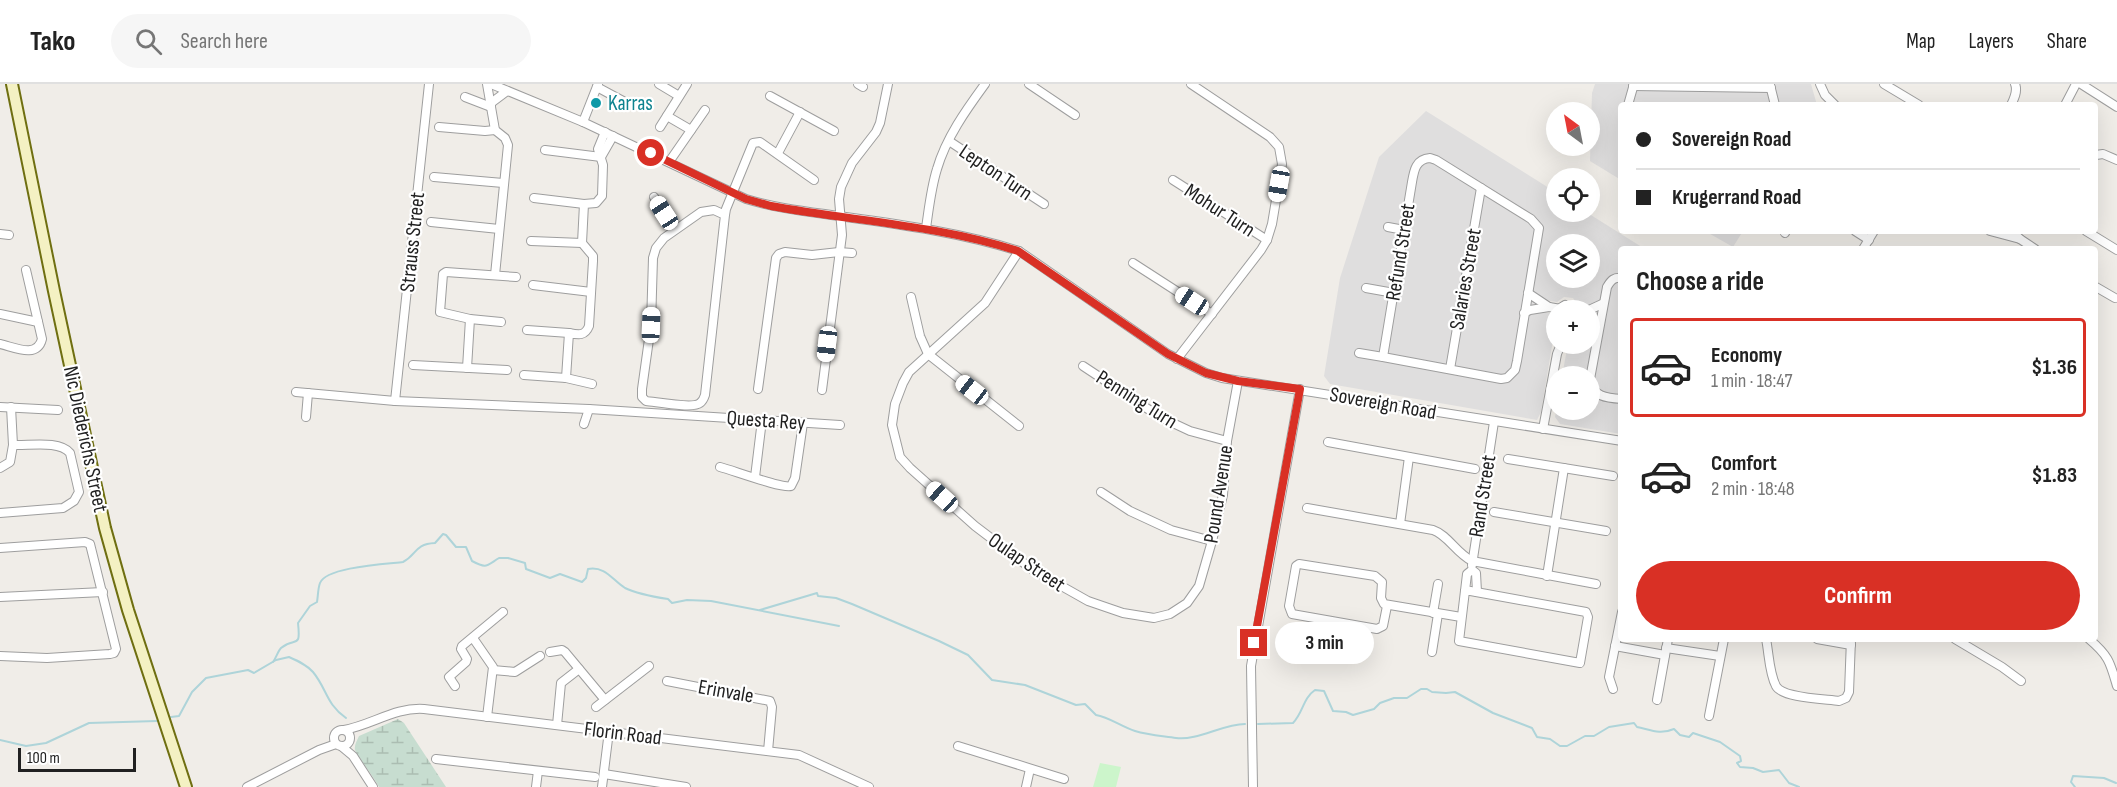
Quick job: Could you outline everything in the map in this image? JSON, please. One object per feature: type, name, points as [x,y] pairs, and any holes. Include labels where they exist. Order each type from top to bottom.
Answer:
[{"type":"street","name":"Nic Diederichs Street","points":[[12,84],[105,528],[128,610],[186,787]]},
{"type":"street","name":"Strauss Street","points":[[395,401],[429,84]]},
{"type":"street","points":[[489,84],[495,130],[505,138],[508,145],[495,275]]},
{"type":"street","name":"Sovereign Road","points":[[489,84],[584,122],[746,199],[771,206],[926,228],[994,243],[1018,251],[1178,359],[1206,373],[1238,381],[1618,440]]},
{"type":"street","points":[[659,84],[679,96]]},
{"type":"street","points":[[660,127],[687,84]]},
{"type":"street","points":[[822,390],[842,235],[839,199],[845,175],[880,123],[888,84]]},
{"type":"street","points":[[926,228],[938,166],[966,110],[985,84]]},
{"type":"street","points":[[1029,84],[1075,115]]},
{"type":"street","points":[[1178,359],[1267,240],[1272,224],[1282,164],[1279,147],[1270,136],[1191,84]]},
{"type":"street","points":[[1820,84],[1825,95],[1832,102]]},
{"type":"street","points":[[1884,84],[1914,102]]},
{"type":"street","points":[[2012,102],[2017,88],[2015,84]]},
{"type":"street","points":[[2067,102],[2076,84]]},
{"type":"street","points":[[2081,84],[2117,107]]},
{"type":"street","points":[[584,122],[598,85],[623,101]]},
{"type":"street","points":[[1629,102],[1634,85],[1770,86],[1774,102]]},
{"type":"street","points":[[491,105],[507,91]]},
{"type":"street","points":[[770,96],[834,131]]},
{"type":"street","points":[[465,97],[491,105]]},
{"type":"street","points":[[669,162],[705,110]]},
{"type":"street","points":[[778,153],[800,112]]},
{"type":"street","points":[[667,116],[691,130]]},
{"type":"street","points":[[439,127],[495,130]]},
{"type":"street","points":[[534,198],[584,204],[596,203],[602,196],[601,157],[598,148],[605,132]]},
{"type":"street","points":[[601,157],[613,136]]},
{"type":"street","points":[[725,215],[707,210],[675,229],[656,248],[653,258],[651,325],[642,397],[646,401],[697,405],[705,395],[725,215],[732,192],[756,141],[778,153],[814,180]]},
{"type":"street","name":"Lepton Turn","points":[[949,141],[1044,204]]},
{"type":"street","points":[[545,150],[601,157]]},
{"type":"street","points":[[2098,155],[2103,154],[2117,160]]},
{"type":"street","name":"Refund Street","points":[[1425,159],[1436,160],[1481,188],[1531,219],[1539,228],[1517,362],[1511,376],[1501,379],[1383,357],[1415,167],[1425,159]]},
{"type":"street","points":[[434,177],[503,183]]},
{"type":"street","name":"Mohur Turn","points":[[1173,180],[1267,240]]},
{"type":"street","name":"Salaries Street","points":[[1450,369],[1481,188]]},
{"type":"street","points":[[654,197],[675,229]]},
{"type":"street","points":[[527,330],[579,335],[587,331],[593,256],[582,243],[584,204]]},
{"type":"street","points":[[431,222],[499,229]]},
{"type":"street","points":[[1388,227],[1404,230]]},
{"type":"street","points":[[0,234],[9,235]]},
{"type":"street","points":[[1860,234],[1869,240]]},
{"type":"street","points":[[1865,246],[1872,234]]},
{"type":"street","points":[[2002,234],[2020,239]]},
{"type":"street","points":[[2015,234],[2030,246]]},
{"type":"street","points":[[2091,234],[2117,250]]},
{"type":"street","points":[[531,242],[582,243]]},
{"type":"street","points":[[928,354],[985,303],[1018,251]]},
{"type":"street","points":[[758,389],[776,258],[785,252],[812,255],[852,253]]},
{"type":"street","points":[[1133,262],[1212,314]]},
{"type":"street","points":[[0,344],[30,351],[38,347],[42,339],[26,270]]},
{"type":"street","points":[[501,322],[470,320],[440,312],[443,274],[446,272],[516,277]]},
{"type":"street","points":[[1600,324],[1607,287],[1611,281],[1618,277]]},
{"type":"street","points":[[533,285],[591,292]]},
{"type":"street","points":[[2098,287],[2115,298]]},
{"type":"street","points":[[1366,288],[1394,293]]},
{"type":"street","points":[[1528,293],[1546,305]]},
{"type":"street","points":[[912,297],[920,336],[928,354],[1019,426]]},
{"type":"street","points":[[1524,313],[1546,308]]},
{"type":"street","points":[[0,314],[38,322]]},
{"type":"street","points":[[467,368],[470,320]]},
{"type":"street","points":[[566,378],[569,333]]},
{"type":"street","points":[[1359,353],[1383,357]]},
{"type":"street","name":"Oulap Street","points":[[928,354],[909,372],[895,404],[892,424],[896,445],[900,457],[910,468],[975,526],[1033,570],[1088,601],[1123,613],[1154,618],[1170,614],[1188,603]]},
{"type":"street","points":[[1543,429],[1557,354]]},
{"type":"street","points":[[1594,354],[1590,379],[1592,388],[1604,398],[1618,399]]},
{"type":"street","points":[[413,365],[507,370]]},
{"type":"street","name":"Penning Turn","points":[[1083,366],[1160,417],[1190,430],[1227,441]]},
{"type":"street","points":[[524,375],[566,378],[592,384]]},
{"type":"street","name":"Pound Avenue","points":[[1188,603],[1199,586],[1212,541],[1222,495],[1227,441],[1238,381]]},
{"type":"street","points":[[1253,787],[1251,666],[1300,389]]},
{"type":"street","points":[[296,392],[395,401],[589,408],[584,424]]},
{"type":"street","points":[[306,417],[308,393]]},
{"type":"street","points":[[0,406],[58,410]]},
{"type":"street","points":[[0,468],[9,462],[13,445],[11,407]]},
{"type":"street","name":"Questa Rey","points":[[589,408],[840,425]]},
{"type":"street","points":[[755,477],[762,420]]},
{"type":"street","name":"Rand Street","points":[[1472,566],[1494,422]]},
{"type":"street","points":[[720,467],[784,488],[791,486],[795,478],[803,423]]},
{"type":"street","points":[[1328,442],[1474,469]]},
{"type":"street","points":[[0,513],[63,508],[74,501],[79,492],[70,453],[67,450],[61,446],[13,445]]},
{"type":"street","points":[[1400,524],[1409,457]]},
{"type":"street","points":[[1508,459],[1613,476]]},
{"type":"street","points":[[1547,576],[1564,468]]},
{"type":"street","points":[[1101,492],[1130,511],[1172,531],[1212,541]]},
{"type":"street","points":[[1307,508],[1439,532],[1472,566],[1476,573],[1477,592]]},
{"type":"street","points":[[1494,512],[1606,531]]},
{"type":"street","points":[[0,548],[88,543],[91,545],[116,649],[114,653],[47,658],[0,656]]},
{"type":"street","points":[[1387,606],[1383,626],[1377,629],[1292,614],[1289,606],[1296,566],[1299,564],[1379,578],[1382,582],[1382,601],[1387,606],[1461,617]]},
{"type":"street","points":[[1472,566],[1596,584]]},
{"type":"street","points":[[1465,590],[1586,612],[1588,617],[1580,663],[1462,643],[1458,638],[1467,574],[1472,566]]},
{"type":"street","points":[[1432,652],[1438,584]]},
{"type":"street","points":[[0,597],[103,592]]},
{"type":"street","points":[[455,686],[449,675],[466,662],[461,648],[503,612]]},
{"type":"street","points":[[1613,689],[1610,677],[1618,631]]},
{"type":"street","points":[[472,638],[491,663],[493,670],[487,717]]},
{"type":"street","points":[[1657,700],[1668,642]]},
{"type":"street","points":[[1709,716],[1723,642]]},
{"type":"street","points":[[1767,642],[1774,682],[1779,690],[1789,694],[1839,701],[1846,698],[1849,692],[1851,642]]},
{"type":"street","points":[[1960,642],[2021,681]]},
{"type":"street","points":[[2093,642],[2104,651],[2110,661],[2117,686]]},
{"type":"street","points":[[1615,646],[1720,656]]},
{"type":"street","points":[[550,652],[564,651],[604,700]]},
{"type":"street","points":[[493,670],[515,672],[540,656]]},
{"type":"street","points":[[596,706],[649,666]]},
{"type":"street","points":[[557,725],[561,683],[579,669]]},
{"type":"street","name":"Erinvale","points":[[667,681],[770,701],[772,707],[768,751]]},
{"type":"street","name":"Florin Road","points":[[373,722],[339,730],[337,742],[346,745],[373,722],[388,714],[411,709],[768,751],[808,758],[863,786]]},
{"type":"street","points":[[344,730],[348,733],[353,756]]},
{"type":"street","points":[[602,787],[609,731]]},
{"type":"street","points":[[247,787],[337,742],[353,756],[373,787]]},
{"type":"street","points":[[958,746],[1064,779]]},
{"type":"street","points":[[436,759],[595,777]]},
{"type":"street","points":[[1026,787],[1030,769]]},
{"type":"street","points":[[536,787],[538,771]]},
{"type":"street","points":[[604,774],[686,787]]},
{"type":"shaded area","points":[[1595,84],[1811,84],[1816,102],[1618,102],[1618,178],[1590,161],[1590,156],[1600,156],[1600,102],[1592,102]]},
{"type":"shaded area","points":[[1426,111],[1546,186],[1546,222],[1600,221],[1640,246],[1618,246],[1618,434],[1560,424],[1557,420],[1600,420],[1600,366],[1564,366],[1566,354],[1600,354],[1600,300],[1574,300],[1564,297],[1560,300],[1544,300],[1541,312],[1546,313],[1546,354],[1551,354],[1549,366],[1546,366],[1541,412],[1537,420],[1330,384],[1324,376],[1340,278],[1379,157]]},
{"type":"shaded area","points":[[1710,234],[1741,234],[1734,246]]},
{"type":"green space","points":[[398,719],[404,723],[446,787],[379,787],[356,753],[355,745],[359,736]]},
{"type":"green space","points":[[1100,763],[1121,767],[1116,787],[1093,787]]},
{"type":"waterway","points":[[273,662],[281,648],[298,640],[298,623],[310,606],[317,602],[319,585],[325,578],[333,573],[357,567],[403,562],[423,545],[435,543],[443,534],[456,547],[466,547],[472,561],[484,566],[499,558],[508,558],[525,563],[526,569],[550,578],[560,574],[582,582],[586,578],[588,569],[600,570],[625,588],[668,599],[672,603],[687,600],[711,601],[839,626]]},
{"type":"waterway","points":[[760,610],[817,593],[818,596],[836,598],[968,655],[992,680],[1025,685],[1076,705],[1085,704],[1096,715],[1140,732],[1184,738],[1245,724]]},
{"type":"waterway","points":[[171,717],[179,716],[192,692],[206,678],[248,670],[254,673],[276,660],[289,657],[313,672],[330,702],[346,718]]},
{"type":"waterway","points":[[1258,724],[1293,723],[1308,697],[1315,690],[1324,691],[1333,711],[1353,715],[1374,709],[1380,703],[1394,698],[1407,698],[1421,689],[1432,692],[1455,692],[1493,713],[1532,728],[1537,737],[1550,739],[1560,746],[1567,746],[1585,736],[1594,736],[1609,727],[1634,723],[1637,727],[1655,731],[1664,732],[1674,729],[1680,735],[1689,737],[1693,733],[1720,742],[1740,756],[1741,761],[1737,763],[1740,767],[1763,772],[1779,770],[1789,783],[1799,787]]},
{"type":"waterway","points":[[0,740],[26,746],[46,743],[89,723],[157,721]]},
{"type":"waterway","points":[[2075,787],[2071,782],[2073,776],[2104,778],[2116,783]]},
{"type":"place","name":"Karras","points":[[596,103]]},
{"type":"route","points":[[651,153],[746,199],[771,206],[806,213],[926,228],[994,243],[1018,251],[1168,354],[1206,373],[1238,381],[1300,389],[1254,643]]}]
